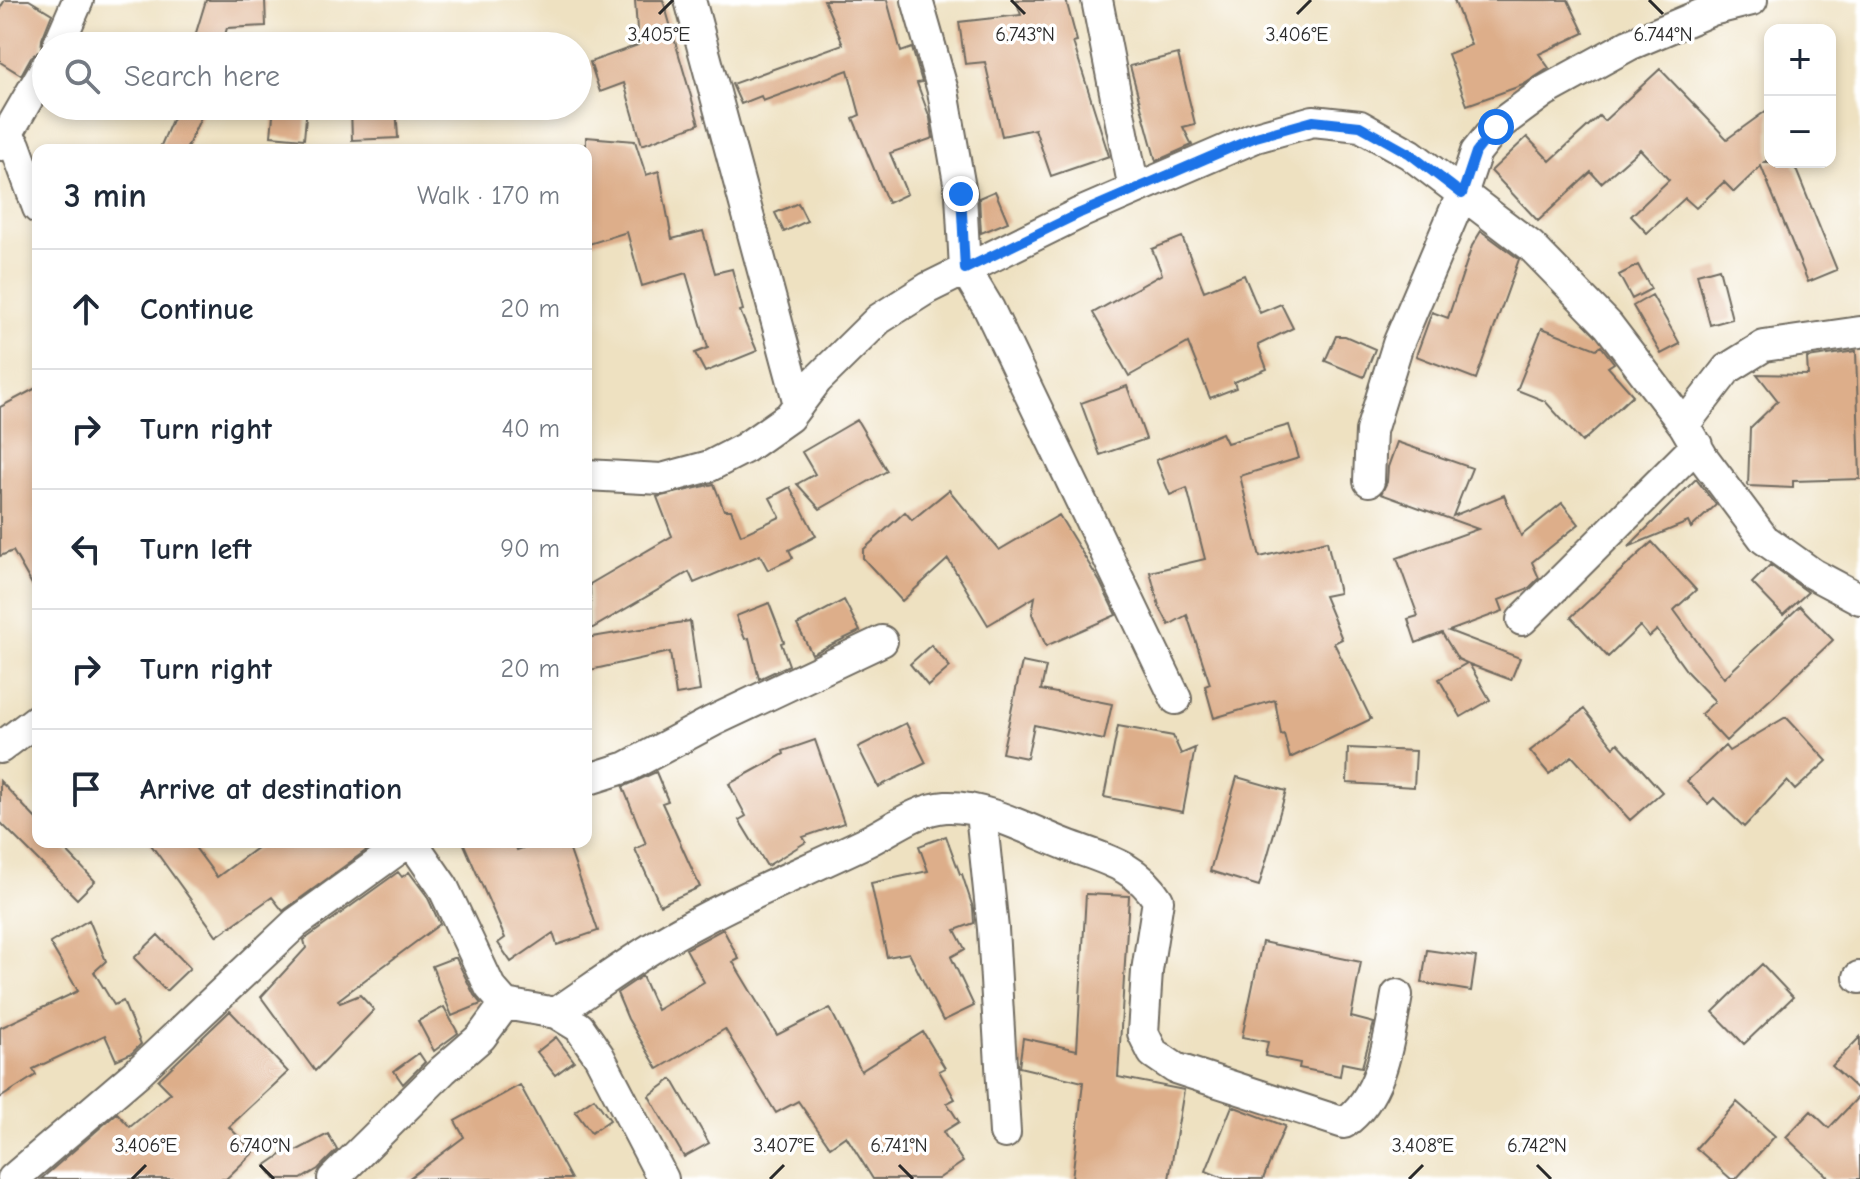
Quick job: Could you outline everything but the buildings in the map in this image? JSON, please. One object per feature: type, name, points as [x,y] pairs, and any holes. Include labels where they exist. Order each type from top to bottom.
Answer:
[{"type":"street","points":[[64,32],[78,0]]},
{"type":"street","points":[[690,0],[799,404]]},
{"type":"street","points":[[917,0],[943,91],[961,194],[965,269],[989,309],[1176,699]]},
{"type":"street","points":[[1097,0],[1134,189]]},
{"type":"street","points":[[1369,481],[1371,431],[1398,344],[1462,194],[1476,152],[1496,127],[1545,91],[1629,45],[1712,10],[1752,0]]},
{"type":"street","points":[[32,101],[13,147],[32,193]]},
{"type":"street","points":[[592,475],[662,479],[710,466],[745,448],[789,417],[817,380],[879,319],[928,288],[1134,189],[1256,137],[1313,121],[1360,126],[1410,154],[1531,246],[1608,325],[1764,539],[1813,574],[1860,599]]},
{"type":"street","points":[[1522,620],[1691,435],[1727,369],[1764,346],[1860,332]]},
{"type":"street","points":[[592,778],[627,767],[713,721],[882,641]]},
{"type":"street","points":[[0,748],[32,724]]},
{"type":"street","points":[[556,1013],[658,944],[751,895],[867,842],[925,811],[948,807],[981,813],[1125,867],[1146,882],[1158,900],[1147,971],[1143,1033],[1153,1053],[1175,1068],[1344,1123],[1359,1113],[1370,1095],[1386,1050],[1397,995]]},
{"type":"street","points":[[981,813],[993,929],[1005,1133]]},
{"type":"street","points":[[13,1179],[138,1072],[296,923],[402,848]]},
{"type":"street","points":[[414,848],[443,887],[490,987],[505,1004],[556,1013],[579,1027],[599,1056],[663,1179]]},
{"type":"street","points":[[333,1179],[443,1070],[481,1037],[505,1004]]},
{"type":"route","points":[[961,194],[965,269],[1080,213],[1256,137],[1313,121],[1360,126],[1410,154],[1462,194],[1476,152],[1496,127]]}]
